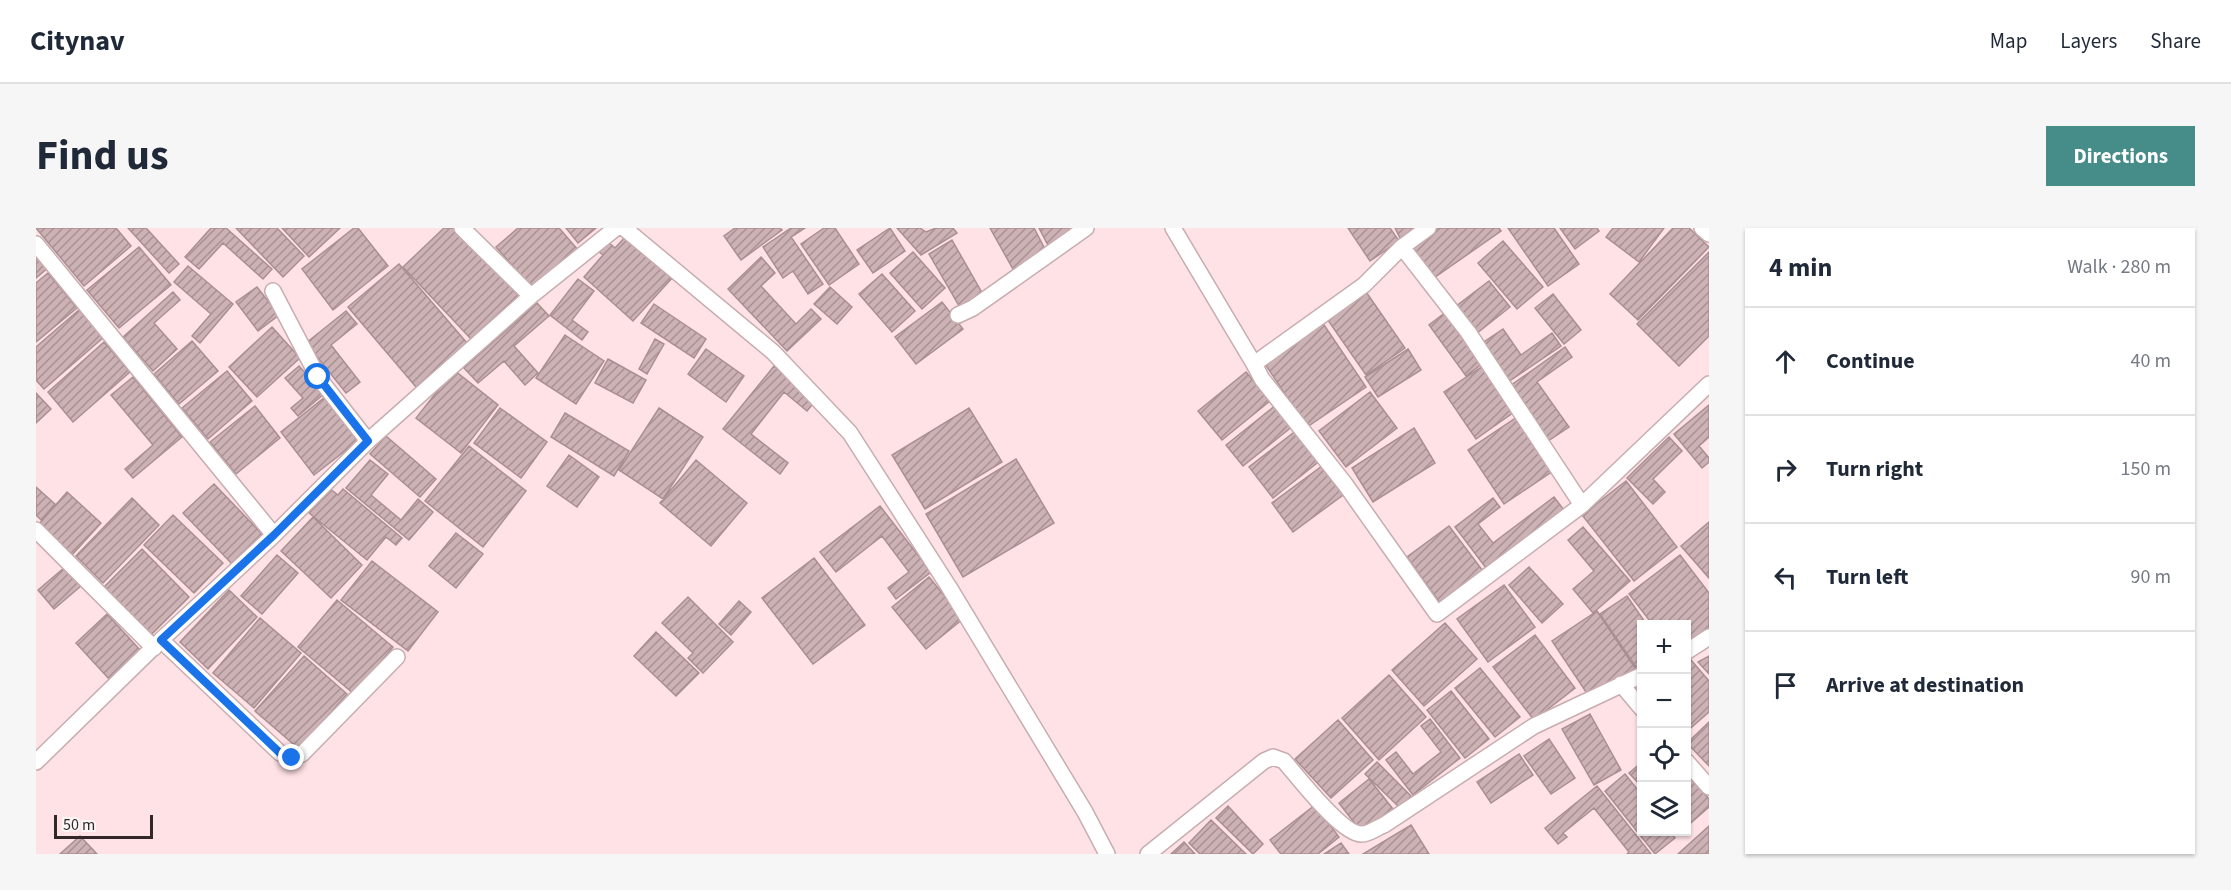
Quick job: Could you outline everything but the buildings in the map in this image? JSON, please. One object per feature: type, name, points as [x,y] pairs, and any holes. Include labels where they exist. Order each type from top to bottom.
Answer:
[{"type":"street","points":[[462,228],[531,296]]},
{"type":"street","points":[[36,762],[274,535],[368,441],[531,296],[616,228]]},
{"type":"street","points":[[624,228],[773,352],[850,433],[955,597],[1085,812],[1107,854]]},
{"type":"street","points":[[958,315],[973,308],[1086,228]]},
{"type":"street","points":[[1173,228],[1262,379],[1345,484],[1437,614],[1582,505],[1709,384]]},
{"type":"street","points":[[1254,364],[1364,285],[1402,247],[1428,228]]},
{"type":"street","points":[[1702,228],[1709,234]]},
{"type":"street","points":[[36,244],[274,535]]},
{"type":"street","points":[[1402,247],[1468,332],[1582,505]]},
{"type":"street","points":[[273,291],[318,377],[368,441]]},
{"type":"street","points":[[36,530],[158,644],[280,753],[292,758],[302,754],[397,657]]},
{"type":"street","points":[[1691,649],[1709,637]]},
{"type":"street","points":[[1148,854],[1264,761],[1273,757],[1284,761],[1335,819],[1350,831],[1364,834],[1384,825],[1534,726],[1637,677]]},
{"type":"street","points":[[1621,684],[1637,704]]},
{"type":"street","points":[[1691,767],[1709,788]]},
{"type":"route","points":[[292,758],[280,753],[161,640],[274,535],[368,441],[318,377]]}]
